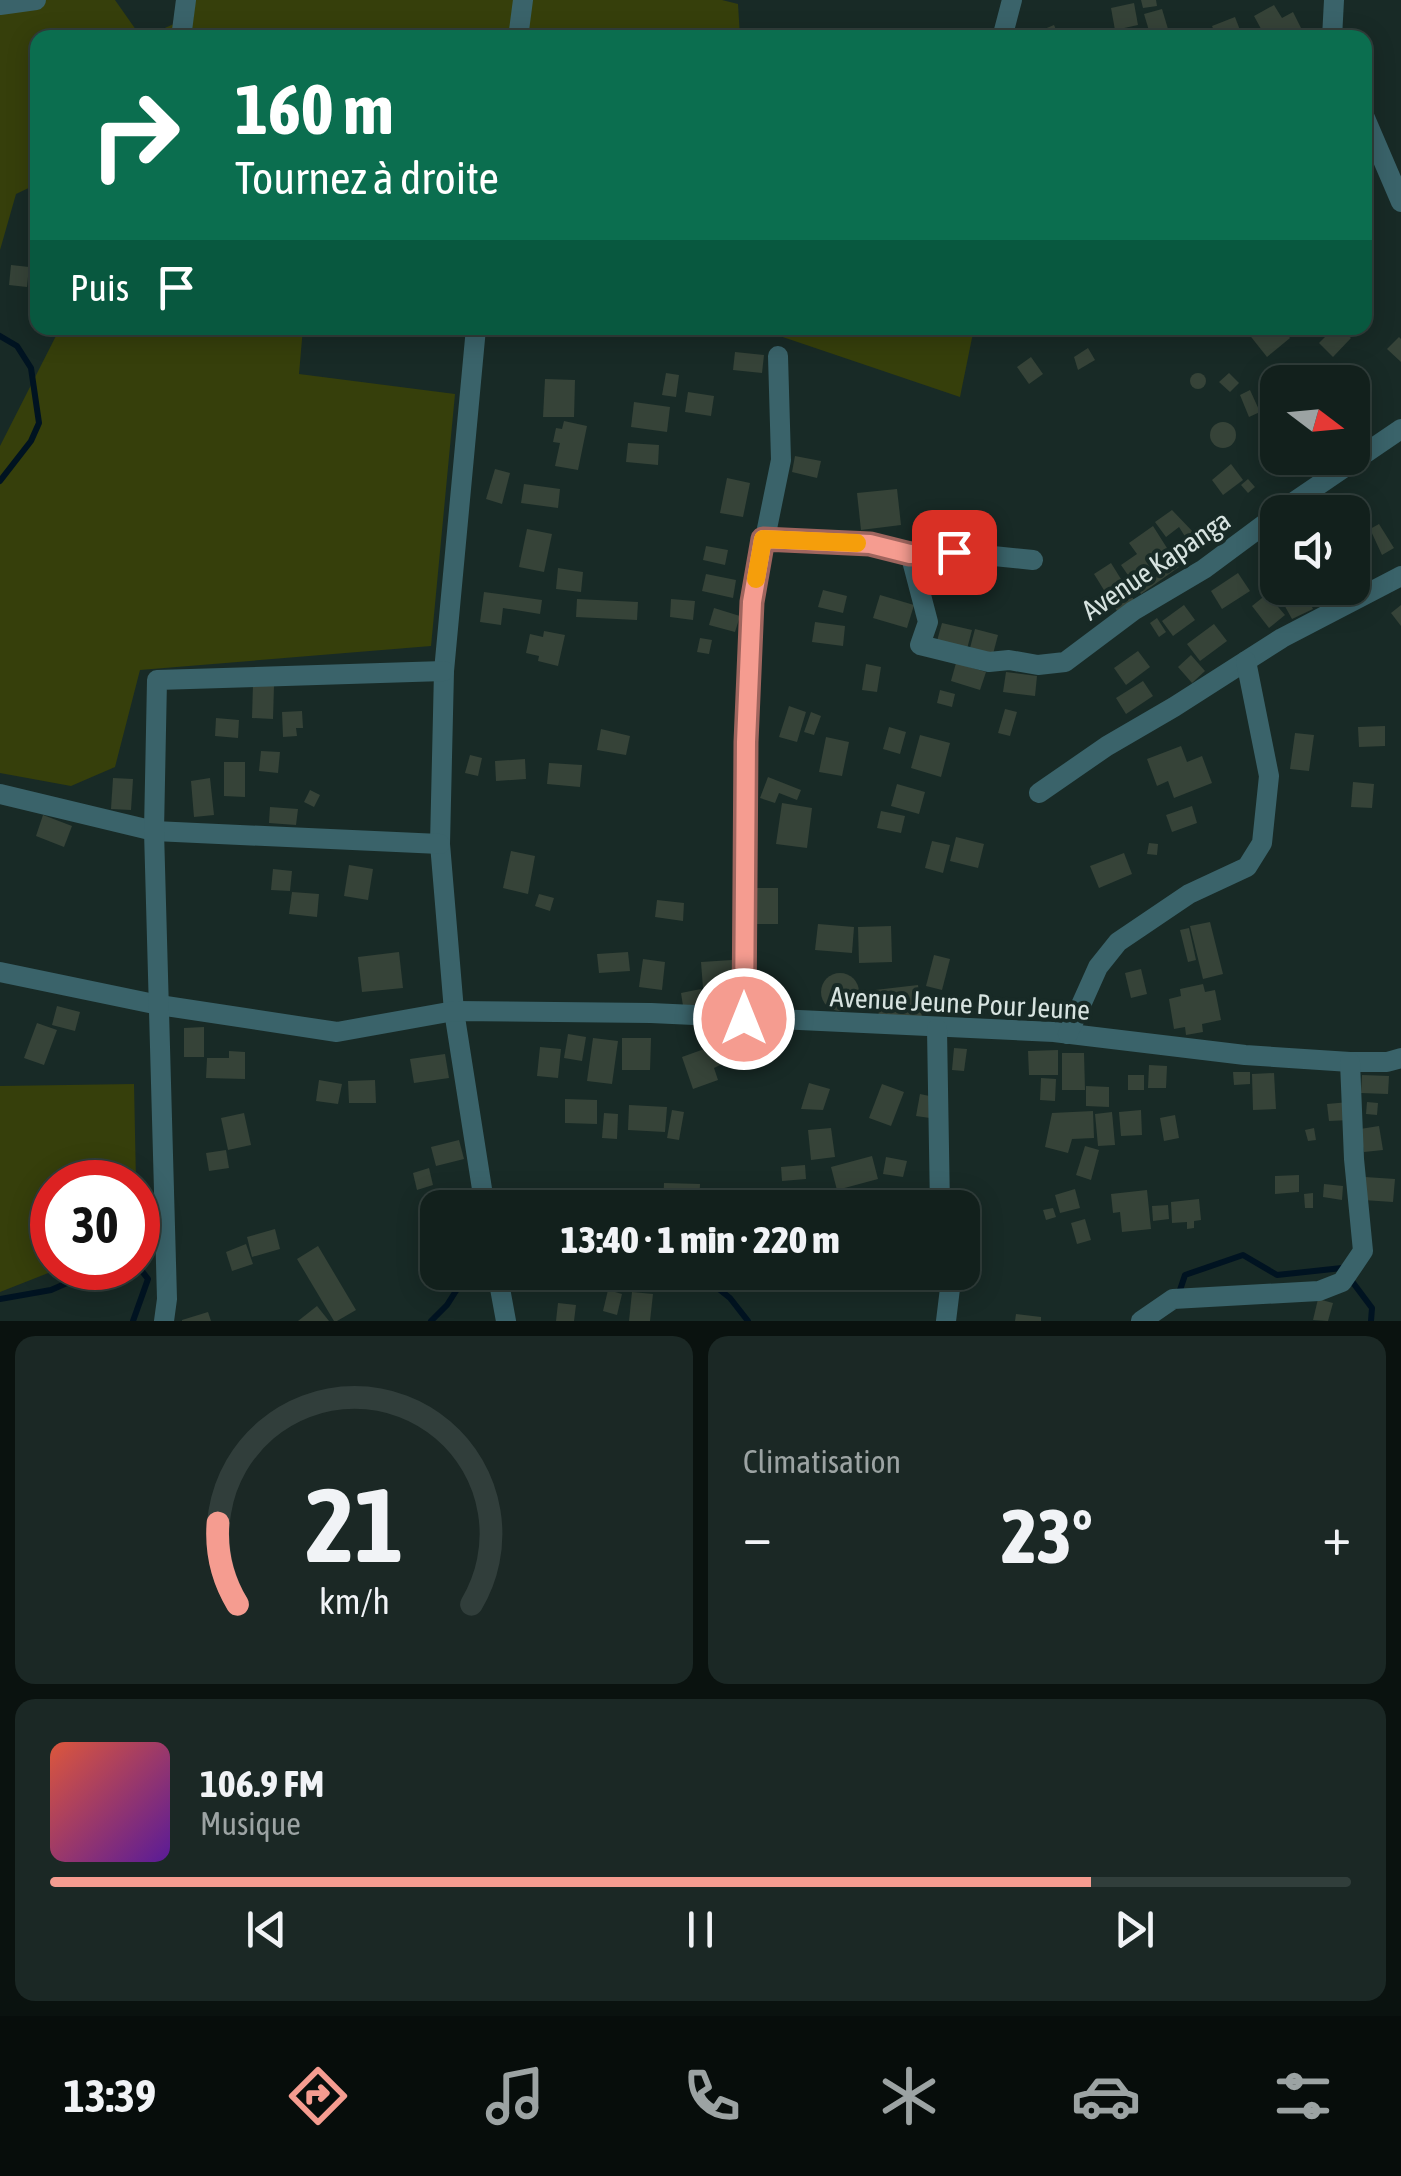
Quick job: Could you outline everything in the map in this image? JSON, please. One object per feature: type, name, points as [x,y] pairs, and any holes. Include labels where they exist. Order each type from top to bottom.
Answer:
[{"type":"street","points":[[0,4],[36,0]]},
{"type":"street","points":[[182,30],[186,0]]},
{"type":"street","points":[[519,30],[523,0]]},
{"type":"street","points":[[1004,30],[1012,0]]},
{"type":"street","points":[[1332,30],[1334,0]]},
{"type":"street","points":[[1372,134],[1401,202]]},
{"type":"street","points":[[475,335],[444,671],[440,844],[454,1011],[483,1190]]},
{"type":"street","points":[[744,1019],[746,742],[752,602],[781,460],[778,356]]},
{"type":"street","name":"Avenue Kapanga","points":[[1304,495],[1401,429]]},
{"type":"street","name":"Avenue Kapanga","points":[[910,554],[926,603],[928,622],[920,645],[989,662],[1009,660],[1038,665],[1066,662],[1133,611],[1204,569],[1260,527]]},
{"type":"street","points":[[763,539],[870,544],[910,554],[954,552],[1033,560]]},
{"type":"street","points":[[1038,793],[1282,638],[1401,576]]},
{"type":"street","points":[[1068,1034],[1098,967],[1118,942],[1189,894],[1247,867],[1262,843],[1269,776],[1246,661]]},
{"type":"street","points":[[164,1321],[168,1299],[154,830],[156,680],[444,671]]},
{"type":"street","points":[[0,794],[154,830],[440,844]]},
{"type":"street","name":"Avenue Jeune Pour Jeune","points":[[0,972],[159,1005],[337,1032],[454,1011],[651,1013],[937,1029],[988,1028],[1350,1062],[1401,1058]]},
{"type":"street","points":[[937,1029],[940,1190]]},
{"type":"street","points":[[1141,1321],[1173,1299],[1319,1291],[1342,1282],[1363,1251],[1350,1062]]},
{"type":"street","points":[[500,1290],[506,1321]]},
{"type":"street","points":[[946,1321],[950,1290]]},
{"type":"green space","points":[[0,0],[115,0],[136,30],[30,30],[30,187],[16,194],[0,250]]},
{"type":"green space","points":[[193,0],[722,0],[738,4],[740,30],[160,30],[192,16]]},
{"type":"green space","points":[[56,335],[302,335],[299,374],[455,394],[431,646],[140,670],[115,767],[71,786],[0,773],[0,446]]},
{"type":"green space","points":[[777,335],[973,335],[960,397]]},
{"type":"green space","points":[[134,1084],[136,1160],[30,1160],[30,1280],[0,1292],[0,1086]]},
{"type":"building","points":[[1141,0],[1156,0],[1157,6],[1143,8]]},
{"type":"building","points":[[1134,3],[1138,25],[1115,30],[1111,8]]},
{"type":"building","points":[[1274,5],[1282,18],[1293,12],[1302,30],[1262,30],[1254,16]]},
{"type":"building","points":[[1162,9],[1168,29],[1149,30],[1144,14]]},
{"type":"building","points":[[1235,17],[1240,30],[1214,30],[1212,26]]},
{"type":"building","points":[[11,265],[29,267],[27,287],[9,285]]},
{"type":"building","points":[[1250,335],[1288,335],[1290,338],[1267,357]]},
{"type":"building","points":[[1327,335],[1351,338],[1333,357],[1319,343]]},
{"type":"building","points":[[1401,339],[1401,362],[1387,349]]},
{"type":"building","points":[[1088,348],[1095,360],[1078,370],[1074,357]]},
{"type":"building","points":[[735,352],[764,355],[762,373],[733,370]]},
{"type":"building","points":[[1031,357],[1043,374],[1029,384],[1017,367]]},
{"type":"building","points":[[666,373],[679,375],[676,397],[662,395]]},
{"type":"building","points":[[1198,373],[1206,381],[1198,389],[1190,381]]},
{"type":"building","points":[[1229,373],[1239,383],[1230,392],[1219,382]]},
{"type":"building","points":[[545,379],[575,380],[574,417],[543,417]]},
{"type":"building","points":[[1250,390],[1260,412],[1249,417],[1240,395]]},
{"type":"building","points":[[688,392],[714,396],[711,416],[685,412]]},
{"type":"building","points":[[634,402],[670,407],[667,432],[631,427]]},
{"type":"building","points":[[564,421],[587,426],[578,470],[555,466],[560,443],[553,442],[556,428],[562,429]]},
{"type":"building","points":[[1223,422],[1232,426],[1236,435],[1232,444],[1223,448],[1214,444],[1210,435],[1214,426]]},
{"type":"building","points":[[628,443],[659,445],[658,465],[626,462]]},
{"type":"building","points":[[795,456],[821,461],[817,478],[792,472]]},
{"type":"building","points":[[1231,464],[1243,480],[1223,495],[1212,480]]},
{"type":"building","points":[[495,469],[510,473],[502,504],[486,499]]},
{"type":"building","points":[[727,478],[750,483],[743,517],[720,513]]},
{"type":"building","points":[[1248,479],[1255,487],[1248,493],[1241,485]]},
{"type":"building","points":[[524,484],[560,489],[558,508],[521,503]]},
{"type":"building","points":[[897,489],[901,525],[861,530],[857,493]]},
{"type":"building","points":[[1172,510],[1194,533],[1186,538],[1179,527],[1166,537],[1155,522]]},
{"type":"building","points":[[1379,524],[1394,548],[1382,555],[1370,529]]},
{"type":"building","points":[[1153,526],[1179,567],[1141,594],[1121,565],[1137,554],[1129,543]]},
{"type":"building","points":[[527,529],[552,534],[544,572],[519,567]]},
{"type":"building","points":[[706,546],[728,550],[725,565],[703,560]]},
{"type":"building","points":[[1111,563],[1134,600],[1117,611],[1094,574]]},
{"type":"building","points":[[558,568],[583,572],[581,592],[556,589]]},
{"type":"building","points":[[1238,573],[1250,591],[1222,609],[1211,591]]},
{"type":"building","points":[[706,574],[736,580],[733,598],[702,591]]},
{"type":"building","points":[[823,590],[847,596],[843,613],[818,607]]},
{"type":"building","points":[[484,592],[542,600],[540,614],[503,608],[501,625],[480,622]]},
{"type":"building","points":[[880,595],[914,605],[907,628],[873,618]]},
{"type":"building","points":[[577,599],[638,602],[637,620],[576,617]]},
{"type":"building","points":[[671,599],[695,601],[693,620],[670,617]]},
{"type":"building","points":[[1260,600],[1260,605],[1276,605],[1285,615],[1269,628],[1252,606]]},
{"type":"building","points":[[1184,605],[1195,620],[1173,636],[1162,621]]},
{"type":"building","points":[[1284,605],[1311,605],[1313,609],[1292,619]]},
{"type":"building","points":[[1401,605],[1401,626],[1391,613]]},
{"type":"building","points":[[714,608],[740,616],[735,632],[709,625]]},
{"type":"building","points":[[1157,618],[1166,632],[1159,637],[1150,623]]},
{"type":"building","points":[[815,622],[845,626],[843,646],[812,642]]},
{"type":"building","points":[[942,623],[972,630],[967,649],[937,641]]},
{"type":"building","points":[[1214,624],[1227,641],[1200,661],[1187,644]]},
{"type":"building","points":[[975,629],[998,635],[993,654],[970,648]]},
{"type":"building","points":[[544,631],[565,635],[558,666],[526,653],[530,634],[543,637]]},
{"type":"building","points":[[700,638],[712,640],[709,654],[697,652]]},
{"type":"building","points":[[1138,651],[1150,667],[1126,685],[1114,668]]},
{"type":"building","points":[[1191,655],[1205,671],[1192,683],[1178,667]]},
{"type":"building","points":[[956,663],[986,672],[980,690],[951,681]]},
{"type":"building","points":[[866,664],[881,667],[877,692],[862,690]]},
{"type":"building","points":[[1006,672],[1037,676],[1035,696],[1003,692]]},
{"type":"building","points":[[1143,681],[1153,696],[1126,714],[1116,698]]},
{"type":"building","points":[[253,684],[274,685],[273,719],[252,718]]},
{"type":"building","points":[[940,690],[955,694],[952,707],[937,703]]},
{"type":"building","points":[[789,706],[806,712],[797,742],[779,737]]},
{"type":"building","points":[[1005,709],[1017,712],[1010,736],[998,733]]},
{"type":"building","points":[[302,711],[303,728],[296,728],[297,736],[283,737],[282,712]]},
{"type":"building","points":[[811,712],[821,716],[814,735],[804,732]]},
{"type":"building","points":[[216,718],[239,720],[238,738],[215,736]]},
{"type":"building","points":[[1385,726],[1385,746],[1359,747],[1358,727]]},
{"type":"building","points":[[889,727],[906,732],[900,754],[883,749]]},
{"type":"building","points":[[601,729],[630,736],[626,755],[597,750]]},
{"type":"building","points":[[1295,733],[1314,735],[1309,771],[1290,769]]},
{"type":"building","points":[[920,735],[950,743],[941,777],[911,768]]},
{"type":"building","points":[[826,737],[849,742],[842,776],[819,772]]},
{"type":"building","points":[[1181,746],[1187,762],[1202,756],[1212,783],[1174,798],[1168,781],[1157,786],[1147,759]]},
{"type":"building","points":[[261,751],[280,752],[278,773],[259,771]]},
{"type":"building","points":[[470,755],[482,758],[478,776],[465,773]]},
{"type":"building","points":[[525,759],[526,779],[496,781],[495,761]]},
{"type":"building","points":[[224,762],[245,762],[245,797],[224,796]]},
{"type":"building","points":[[549,763],[582,765],[580,787],[547,784]]},
{"type":"building","points":[[768,777],[801,790],[797,800],[779,793],[775,803],[760,798]]},
{"type":"building","points":[[113,778],[133,779],[131,810],[111,809]]},
{"type":"building","points":[[210,778],[214,815],[194,817],[191,781]]},
{"type":"building","points":[[1353,782],[1374,784],[1372,808],[1351,807]]},
{"type":"building","points":[[897,784],[925,792],[919,814],[891,806]]},
{"type":"building","points":[[310,790],[320,795],[314,807],[304,802]]},
{"type":"building","points":[[782,803],[812,808],[807,848],[776,844]]},
{"type":"building","points":[[1192,806],[1197,823],[1172,832],[1166,815]]},
{"type":"building","points":[[270,807],[298,809],[296,825],[269,823]]},
{"type":"building","points":[[881,811],[905,816],[901,833],[877,828]]},
{"type":"building","points":[[43,815],[72,826],[64,847],[36,836]]},
{"type":"building","points":[[956,837],[984,844],[978,868],[950,861]]},
{"type":"building","points":[[932,841],[950,845],[943,873],[925,868]]},
{"type":"building","points":[[1149,843],[1158,844],[1157,855],[1147,854]]},
{"type":"building","points":[[511,851],[535,856],[528,894],[503,888]]},
{"type":"building","points":[[1124,853],[1132,874],[1099,888],[1090,866]]},
{"type":"building","points":[[349,865],[373,869],[368,900],[344,896]]},
{"type":"building","points":[[273,869],[292,871],[290,891],[271,890]]},
{"type":"building","points":[[754,888],[778,888],[778,924],[754,924]]},
{"type":"building","points":[[292,892],[319,894],[317,917],[289,914]]},
{"type":"building","points":[[539,894],[554,898],[550,911],[535,906]]},
{"type":"building","points":[[657,900],[684,903],[683,921],[655,917]]},
{"type":"building","points":[[1210,922],[1223,974],[1203,979],[1190,926]]},
{"type":"building","points":[[818,924],[854,927],[852,953],[815,950]]},
{"type":"building","points":[[891,926],[892,962],[859,963],[858,927]]},
{"type":"building","points":[[1189,928],[1196,960],[1188,962],[1180,930]]},
{"type":"building","points":[[399,952],[403,988],[362,992],[358,957]]},
{"type":"building","points":[[628,952],[630,971],[599,973],[597,954]]},
{"type":"building","points":[[934,955],[950,959],[942,990],[926,986]]},
{"type":"building","points":[[643,959],[665,962],[662,990],[639,987]]},
{"type":"building","points":[[732,960],[734,986],[703,988],[701,962]]},
{"type":"building","points":[[1141,969],[1147,994],[1131,998],[1125,973]]},
{"type":"building","points":[[840,973],[853,979],[859,992],[853,1005],[840,1011],[827,1005],[821,992],[827,979]]},
{"type":"building","points":[[1203,984],[1205,992],[1215,990],[1221,1020],[1202,1024],[1203,1032],[1186,1035],[1185,1027],[1174,1029],[1169,999],[1181,996],[1180,989]]},
{"type":"building","points":[[918,985],[922,1018],[880,1023],[875,990]]},
{"type":"building","points":[[701,989],[704,1008],[684,1012],[681,993]]},
{"type":"building","points":[[57,1006],[80,1012],[75,1031],[52,1025]]},
{"type":"building","points":[[37,1023],[57,1030],[44,1065],[24,1058]]},
{"type":"building","points":[[204,1027],[204,1057],[184,1057],[184,1028]]},
{"type":"building","points":[[568,1034],[586,1037],[582,1061],[564,1058]]},
{"type":"building","points":[[593,1038],[618,1041],[612,1084],[587,1081]]},
{"type":"building","points":[[622,1038],[651,1038],[650,1070],[622,1070]]},
{"type":"building","points":[[540,1047],[561,1049],[558,1078],[537,1076]]},
{"type":"building","points":[[707,1048],[709,1053],[717,1050],[722,1064],[714,1068],[718,1080],[693,1089],[682,1057]]},
{"type":"building","points":[[954,1048],[967,1049],[964,1071],[952,1070]]},
{"type":"building","points":[[1058,1050],[1058,1075],[1029,1075],[1028,1051]]},
{"type":"building","points":[[229,1051],[245,1052],[245,1079],[206,1078],[207,1058],[229,1058]]},
{"type":"building","points":[[1062,1053],[1084,1053],[1085,1090],[1062,1090]]},
{"type":"building","points":[[445,1054],[449,1078],[414,1083],[410,1059]]},
{"type":"building","points":[[1149,1065],[1167,1066],[1166,1088],[1148,1088]]},
{"type":"building","points":[[1233,1072],[1250,1072],[1250,1084],[1234,1085]]},
{"type":"building","points":[[1274,1073],[1276,1109],[1253,1110],[1252,1074]]},
{"type":"building","points":[[1128,1075],[1144,1075],[1144,1090],[1128,1090]]},
{"type":"building","points":[[1362,1075],[1389,1076],[1388,1094],[1361,1093]]},
{"type":"building","points":[[1041,1078],[1056,1079],[1055,1101],[1040,1100]]},
{"type":"building","points":[[319,1080],[342,1084],[338,1104],[316,1101]]},
{"type":"building","points":[[375,1080],[376,1103],[349,1103],[348,1081]]},
{"type":"building","points":[[809,1083],[830,1089],[823,1110],[801,1109]]},
{"type":"building","points":[[882,1084],[904,1092],[891,1126],[869,1118]]},
{"type":"building","points":[[1086,1086],[1109,1087],[1109,1107],[1086,1106]]},
{"type":"building","points":[[920,1094],[934,1097],[930,1118],[916,1116]]},
{"type":"building","points":[[565,1099],[597,1100],[597,1124],[565,1123]]},
{"type":"building","points":[[1349,1102],[1350,1120],[1329,1121],[1327,1104]]},
{"type":"building","points":[[1367,1102],[1378,1103],[1377,1115],[1366,1114]]},
{"type":"building","points":[[629,1105],[667,1107],[665,1132],[628,1130]]},
{"type":"building","points":[[672,1110],[684,1112],[679,1140],[667,1138]]},
{"type":"building","points":[[1141,1110],[1142,1135],[1121,1136],[1119,1112]]},
{"type":"building","points":[[1093,1111],[1094,1138],[1072,1139],[1068,1153],[1045,1147],[1052,1113]]},
{"type":"building","points":[[1112,1112],[1115,1145],[1098,1146],[1095,1114]]},
{"type":"building","points":[[244,1113],[251,1145],[228,1150],[221,1118]]},
{"type":"building","points":[[604,1113],[618,1114],[617,1139],[602,1138]]},
{"type":"building","points":[[1175,1115],[1179,1138],[1164,1141],[1160,1118]]},
{"type":"building","points":[[1379,1126],[1383,1150],[1364,1152],[1360,1129]]},
{"type":"building","points":[[831,1128],[835,1157],[811,1160],[808,1130]]},
{"type":"building","points":[[1314,1128],[1316,1140],[1308,1141],[1305,1130]]},
{"type":"building","points":[[459,1140],[464,1159],[436,1166],[431,1147]]},
{"type":"building","points":[[1085,1146],[1099,1150],[1091,1180],[1076,1175]]},
{"type":"building","points":[[226,1150],[229,1168],[209,1171],[206,1153]]},
{"type":"building","points":[[872,1156],[878,1179],[837,1190],[831,1167]]},
{"type":"building","points":[[886,1157],[907,1161],[903,1177],[883,1174]]},
{"type":"building","points":[[805,1165],[806,1179],[782,1181],[781,1167]]},
{"type":"building","points":[[429,1168],[433,1185],[417,1190],[413,1173]]},
{"type":"building","points":[[1299,1175],[1299,1192],[1275,1194],[1275,1176]]},
{"type":"building","points":[[1365,1177],[1395,1179],[1393,1202],[1363,1200]]},
{"type":"building","points":[[664,1183],[700,1184],[700,1190],[664,1190]]},
{"type":"building","points":[[1324,1184],[1343,1186],[1342,1200],[1323,1197]]},
{"type":"building","points":[[1075,1189],[1080,1208],[1060,1213],[1055,1195]]},
{"type":"building","points":[[1147,1190],[1151,1229],[1122,1232],[1120,1212],[1113,1213],[1111,1194]]},
{"type":"building","points":[[1313,1193],[1313,1208],[1305,1208],[1304,1194]]},
{"type":"building","points":[[1199,1199],[1201,1220],[1194,1221],[1194,1228],[1187,1229],[1187,1222],[1172,1223],[1171,1202]]},
{"type":"building","points":[[1168,1205],[1169,1219],[1153,1221],[1152,1206]]},
{"type":"building","points":[[1053,1208],[1056,1217],[1046,1220],[1043,1210]]},
{"type":"building","points":[[1085,1219],[1091,1240],[1077,1244],[1071,1223]]},
{"type":"building","points":[[275,1229],[280,1249],[252,1257],[247,1237]]},
{"type":"building","points":[[246,1244],[253,1264],[232,1271],[226,1252]]},
{"type":"building","points":[[318,1246],[356,1310],[337,1321],[297,1259]]},
{"type":"building","points":[[608,1290],[622,1294],[617,1315],[603,1311]]},
{"type":"building","points":[[632,1292],[653,1294],[650,1321],[629,1321]]},
{"type":"building","points":[[1318,1299],[1333,1303],[1328,1321],[1313,1320]]},
{"type":"building","points":[[558,1303],[576,1305],[574,1321],[556,1321]]},
{"type":"building","points":[[317,1306],[329,1321],[298,1321]]},
{"type":"building","points":[[208,1312],[211,1321],[182,1321],[182,1320]]},
{"type":"building","points":[[1016,1314],[1041,1317],[1041,1321],[1015,1321]]},
{"type":"waterway","points":[[0,336],[17,346],[31,368],[39,423],[31,441],[0,481]]},
{"type":"waterway","points":[[1178,1296],[1185,1275],[1243,1255],[1277,1275],[1342,1268],[1372,1308],[1371,1321]]},
{"type":"waterway","points":[[0,1299],[51,1290]]},
{"type":"waterway","points":[[133,1321],[144,1290]]},
{"type":"waterway","points":[[431,1321],[457,1290]]},
{"type":"waterway","points":[[720,1290],[748,1321]]},
{"type":"slow traffic","points":[[756,579],[763,539],[857,543]]},
{"type":"route","points":[[744,1019],[746,742],[752,602],[763,539],[870,544],[910,554],[954,552]]}]
